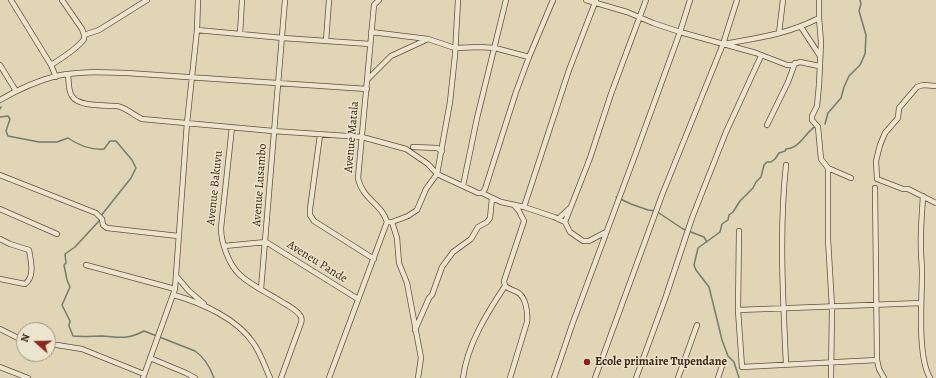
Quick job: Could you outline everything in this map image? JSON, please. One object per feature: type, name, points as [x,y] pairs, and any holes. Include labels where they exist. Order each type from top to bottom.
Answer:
[{"type":"street","points":[[11,0],[51,65],[56,76]]},
{"type":"street","points":[[51,65],[73,50],[84,39],[84,35],[62,0]]},
{"type":"street","points":[[84,35],[99,30],[147,0]]},
{"type":"street","points":[[56,345],[82,349],[144,376],[174,296],[177,277],[178,236],[197,30],[198,0]]},
{"type":"street","points":[[240,34],[242,0]]},
{"type":"street","name":"Avenue Lusambo","points":[[261,289],[285,0]]},
{"type":"street","points":[[326,41],[330,0]]},
{"type":"street","name":"Avenue Matala","points":[[379,0],[374,5],[358,178],[363,192],[390,222],[397,238],[398,263],[407,283],[413,308],[415,330],[421,358],[418,378]]},
{"type":"street","points":[[329,378],[358,299],[390,222],[408,216],[417,210],[426,188],[437,174],[450,102],[458,0]]},
{"type":"street","points":[[463,186],[477,118],[506,0]]},
{"type":"street","points":[[482,193],[485,189],[516,92],[553,0]]},
{"type":"street","points":[[586,0],[627,12],[680,32],[756,53],[787,65],[800,62],[819,66]]},
{"type":"street","points":[[565,222],[590,158],[611,94],[646,0]]},
{"type":"street","points":[[554,378],[680,32],[690,0]]},
{"type":"street","points":[[595,378],[662,195],[723,44],[737,0]]},
{"type":"street","points":[[780,33],[783,0]]},
{"type":"street","points":[[819,0],[818,18],[820,56],[817,106],[812,116],[812,120],[818,127],[821,159],[828,168],[851,178]]},
{"type":"street","points":[[524,207],[566,78],[596,2]]},
{"type":"street","points":[[723,44],[771,36],[801,27],[818,18]]},
{"type":"street","points":[[801,27],[820,56]]},
{"type":"street","points":[[197,30],[370,44]]},
{"type":"street","points":[[372,32],[428,39],[455,48],[494,48],[529,57]]},
{"type":"street","points":[[368,79],[391,56],[428,39]]},
{"type":"street","points":[[636,378],[665,300],[692,218],[726,132],[761,56]]},
{"type":"street","points":[[767,125],[788,82],[795,63]]},
{"type":"street","points":[[0,65],[16,91]]},
{"type":"street","points":[[0,100],[16,91],[56,76],[106,72],[367,89]]},
{"type":"street","points":[[68,75],[72,97],[77,101],[87,104],[124,108],[134,116],[142,118],[188,124],[362,137],[406,149],[428,164],[437,174],[478,193],[524,207],[565,222],[570,232],[583,241],[589,241],[606,232]]},
{"type":"street","points":[[936,86],[923,85],[917,87],[899,108],[898,118],[885,133],[876,161],[877,179],[908,189],[936,203]]},
{"type":"street","name":"Avenue Bakuvu","points":[[232,127],[221,228],[221,237],[224,246],[234,268],[240,275],[287,305],[300,315],[302,319],[281,378]]},
{"type":"street","points":[[320,135],[310,215],[314,221],[374,259]]},
{"type":"street","points":[[413,147],[437,148],[442,151]]},
{"type":"street","points":[[786,166],[782,199],[786,364]]},
{"type":"street","points":[[828,168],[828,239],[832,307],[831,378]]},
{"type":"street","points":[[0,175],[96,213],[102,219],[103,225],[107,228],[178,236]]},
{"type":"street","points":[[875,188],[877,360],[879,369],[884,378]]},
{"type":"street","points":[[924,196],[921,223],[921,303],[924,359],[930,378]]},
{"type":"street","points":[[415,330],[429,298],[432,295],[442,267],[453,252],[471,239],[478,227],[487,222],[490,218],[492,198]]},
{"type":"street","points":[[558,219],[572,204]]},
{"type":"street","points":[[510,378],[528,315],[523,297],[519,292],[506,286],[504,281],[524,221],[514,205]]},
{"type":"street","points":[[0,209],[57,234]]},
{"type":"street","points":[[739,231],[738,310],[741,365],[743,367],[877,360]]},
{"type":"street","points":[[0,239],[29,250],[32,275],[30,281],[25,284],[0,279]]},
{"type":"street","points":[[224,246],[266,242]]},
{"type":"street","name":"Aveneu Pande","points":[[266,242],[358,299]]},
{"type":"street","points":[[86,265],[175,289]]},
{"type":"street","points":[[177,277],[189,291],[210,308],[231,321],[248,337],[255,345],[270,378]]},
{"type":"street","points":[[463,378],[467,361],[482,322],[506,286]]},
{"type":"street","points":[[174,296],[191,300],[210,308]]},
{"type":"street","points":[[738,310],[921,303]]},
{"type":"street","points":[[678,378],[697,325]]},
{"type":"street","points":[[0,330],[16,337]]},
{"type":"street","points":[[150,358],[195,378]]},
{"type":"street","points":[[718,378],[722,366]]},
{"type":"street","points":[[0,367],[28,378]]},
{"type":"waterway","points":[[825,124],[828,113],[841,98],[849,76],[860,65],[865,54],[866,35],[859,11],[861,4],[860,0]]},
{"type":"waterway","points":[[0,117],[8,116],[10,119],[6,131],[8,136],[39,142],[57,142],[68,138],[76,143],[94,149],[104,149],[110,141],[116,141],[132,160],[136,168],[131,178],[100,217],[99,221],[75,247],[65,254],[66,263],[64,265],[70,287],[62,305],[70,321],[69,326],[73,336],[123,337],[133,336],[144,331],[195,351],[201,356],[211,370],[214,378]]},
{"type":"waterway","points":[[739,378],[734,362],[728,356],[722,340],[709,287],[694,265],[698,248],[720,232],[722,224],[728,220],[729,215],[761,177],[764,165],[775,159],[779,153],[795,146],[816,126]]},
{"type":"waterway","points":[[616,197],[648,210],[656,211],[683,229],[704,237],[707,242]]},
{"type":"place","name":"Ecole primaire Tupendane","points":[[587,362]]}]
